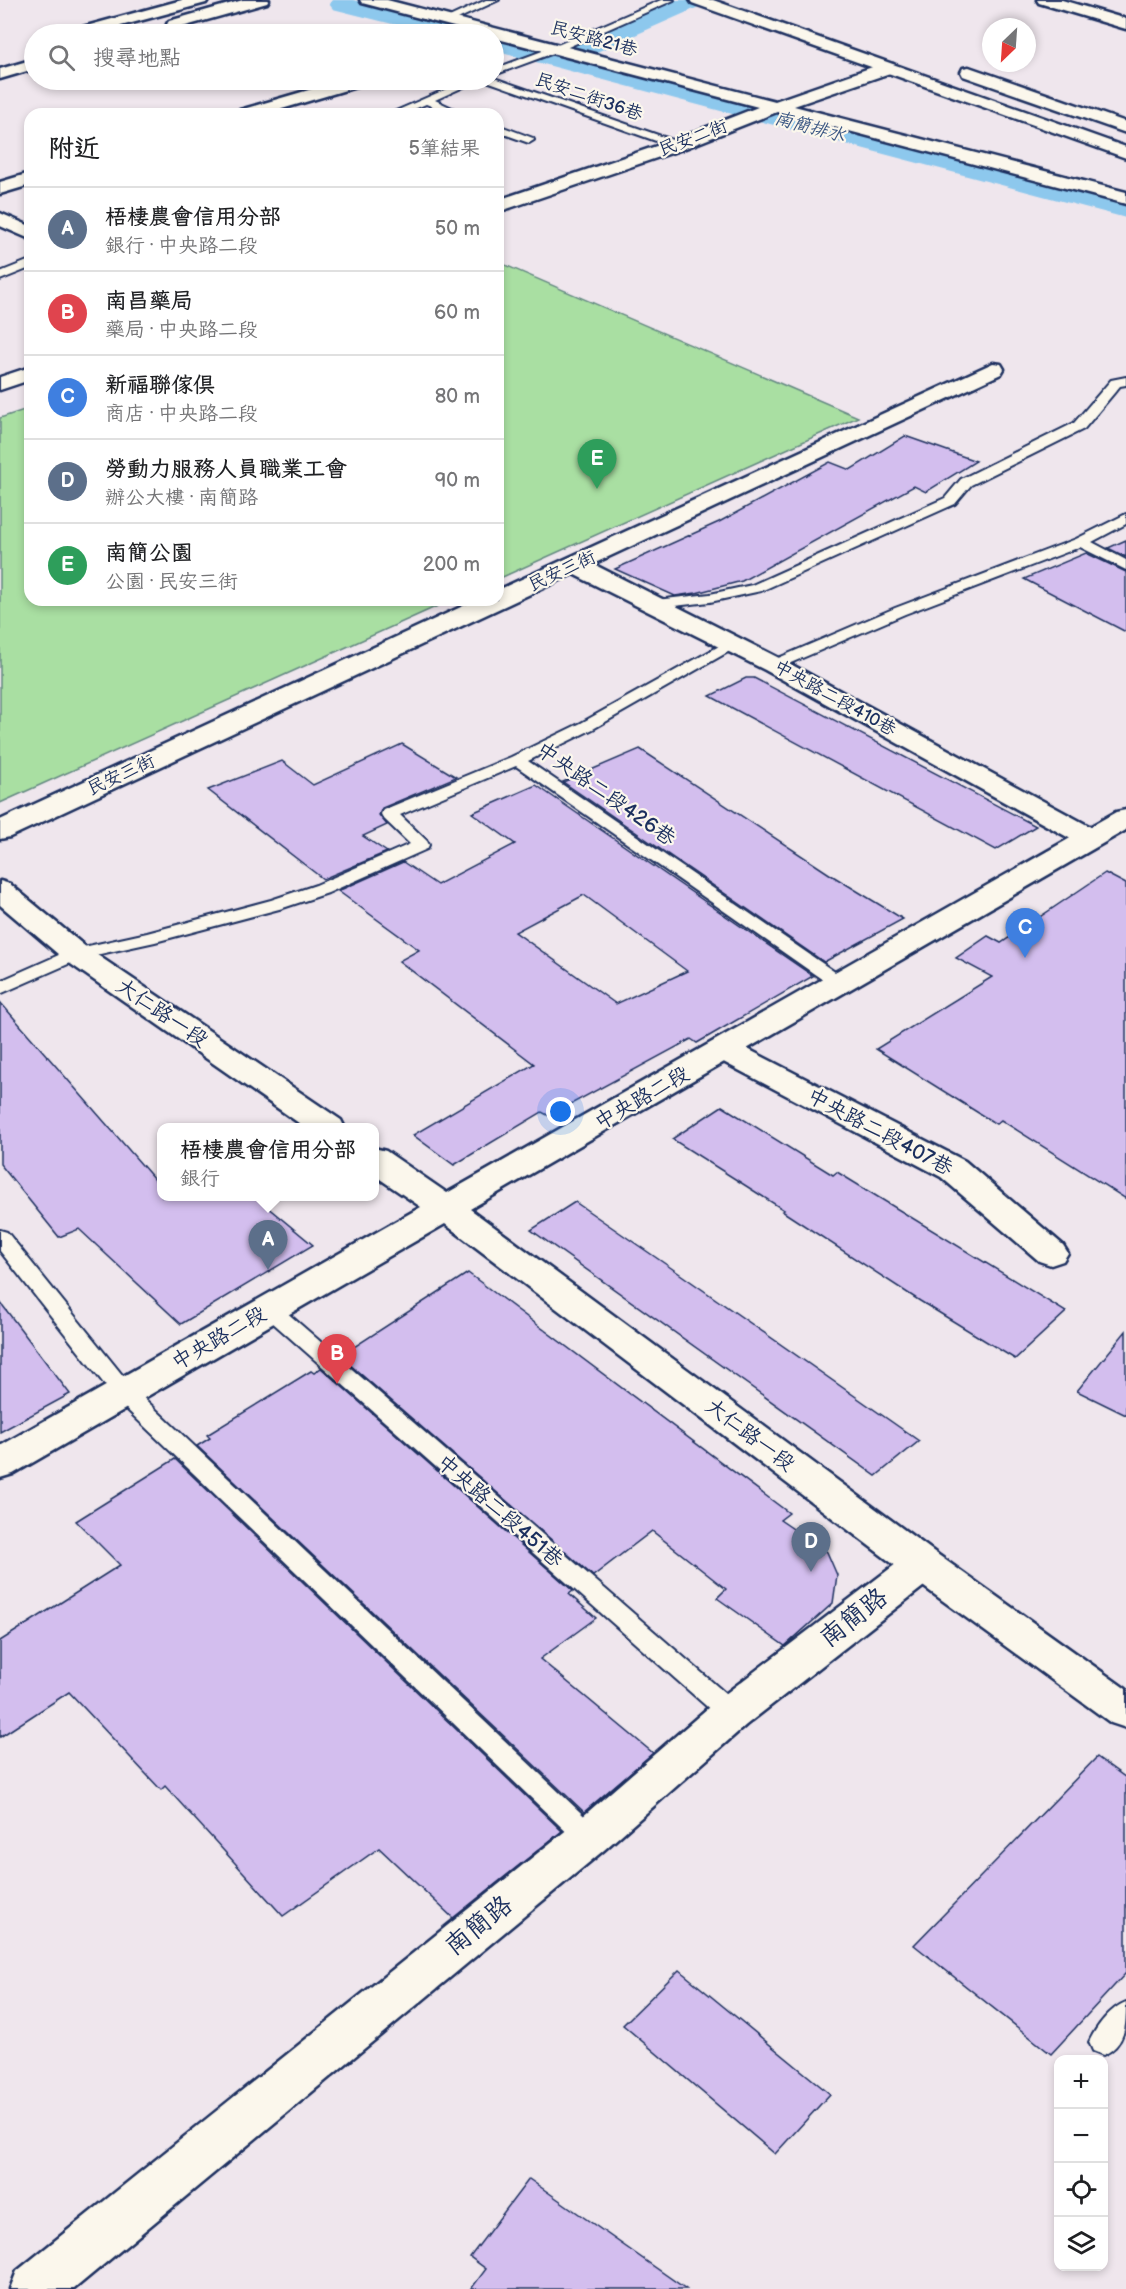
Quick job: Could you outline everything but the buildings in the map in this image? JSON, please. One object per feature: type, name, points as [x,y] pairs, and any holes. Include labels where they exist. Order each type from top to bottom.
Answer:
[{"type":"street","points":[[111,24],[200,0]]},
{"type":"street","points":[[175,24],[261,0]]},
{"type":"street","name":"民安路21巷","points":[[368,0],[463,24]]},
{"type":"street","points":[[698,0],[1087,139],[1123,137]]},
{"type":"street","points":[[1045,0],[1126,24]]},
{"type":"street","name":"民安路21巷","points":[[504,35],[1126,198]]},
{"type":"street","points":[[0,74],[24,67]]},
{"type":"street","points":[[954,67],[1123,137]]},
{"type":"street","name":"民安二街","points":[[504,204],[677,145],[774,107],[887,68]]},
{"type":"street","points":[[266,108],[326,90]]},
{"type":"street","points":[[0,189],[24,181]]},
{"type":"street","points":[[0,219],[24,230]]},
{"type":"street","name":"民安三街","points":[[504,598],[993,369]]},
{"type":"street","points":[[0,384],[24,375]]},
{"type":"street","name":"中央路二段410巷","points":[[575,565],[656,604],[730,645],[774,664],[1090,838]]},
{"type":"street","name":"民安三街","points":[[0,831],[486,606]]},
{"type":"street","name":"中央路二段","points":[[0,1464],[1126,818]]},
{"type":"street","name":"大仁路一段","points":[[0,890],[76,954],[322,1123]]},
{"type":"street","name":"中央路二段407巷","points":[[725,1050],[953,1169],[1052,1253]]},
{"type":"street","name":"大仁路一段","points":[[379,1162],[447,1209],[923,1565],[1126,1711]]},
{"type":"street","name":"南簡路","points":[[35,2289],[589,1837],[731,1713],[923,1565]]},
{"type":"lane","points":[[448,20],[494,0]]},
{"type":"lane","points":[[504,68],[556,49],[669,0]]},
{"type":"lane","name":"民安二街36巷","points":[[504,85],[677,145]]},
{"type":"lane","points":[[407,108],[450,90]]},
{"type":"lane","points":[[425,100],[445,108]]},
{"type":"lane","points":[[504,130],[529,140]]},
{"type":"lane","points":[[0,276],[24,266]]},
{"type":"lane","points":[[656,604],[710,598],[756,588],[950,501],[966,482],[1079,426],[1116,383],[1126,381]]},
{"type":"lane","points":[[774,664],[900,611],[1081,542],[1126,518]]},
{"type":"lane","points":[[1081,542],[1126,566]]},
{"type":"lane","name":"中央路二段426巷","points":[[730,645],[587,726],[517,760],[839,983]]},
{"type":"lane","points":[[0,988],[76,954],[149,938],[277,904],[322,889],[421,845],[389,814],[517,760]]},
{"type":"lane","points":[[0,1237],[124,1393],[589,1837]]},
{"type":"lane","name":"中央路二段451巷","points":[[270,1309],[731,1713]]},
{"type":"lane","points":[[1103,2042],[1126,2014]]},
{"type":"green space","points":[[504,265],[858,417],[504,576]]},
{"type":"green space","points":[[24,410],[24,606],[438,606],[0,803],[0,418]]},
{"type":"waterway","points":[[558,61],[695,0]]},
{"type":"waterway","name":"南簡排水","points":[[341,4],[419,24]]},
{"type":"waterway","name":"南簡排水","points":[[504,47],[558,61]]},
{"type":"waterway","name":"南簡排水","points":[[558,61],[1126,210]]},
{"type":"place","name":"南簡公園","points":[[597,489]]},
{"type":"place","name":"新福聯傢俱","points":[[1025,958]]},
{"type":"place","name":"梧棲農會信用分部","points":[[268,1270]]},
{"type":"place","name":"南昌藥局","points":[[337,1384]]},
{"type":"place","name":"勞動力服務人員職業工會","points":[[811,1572]]}]
